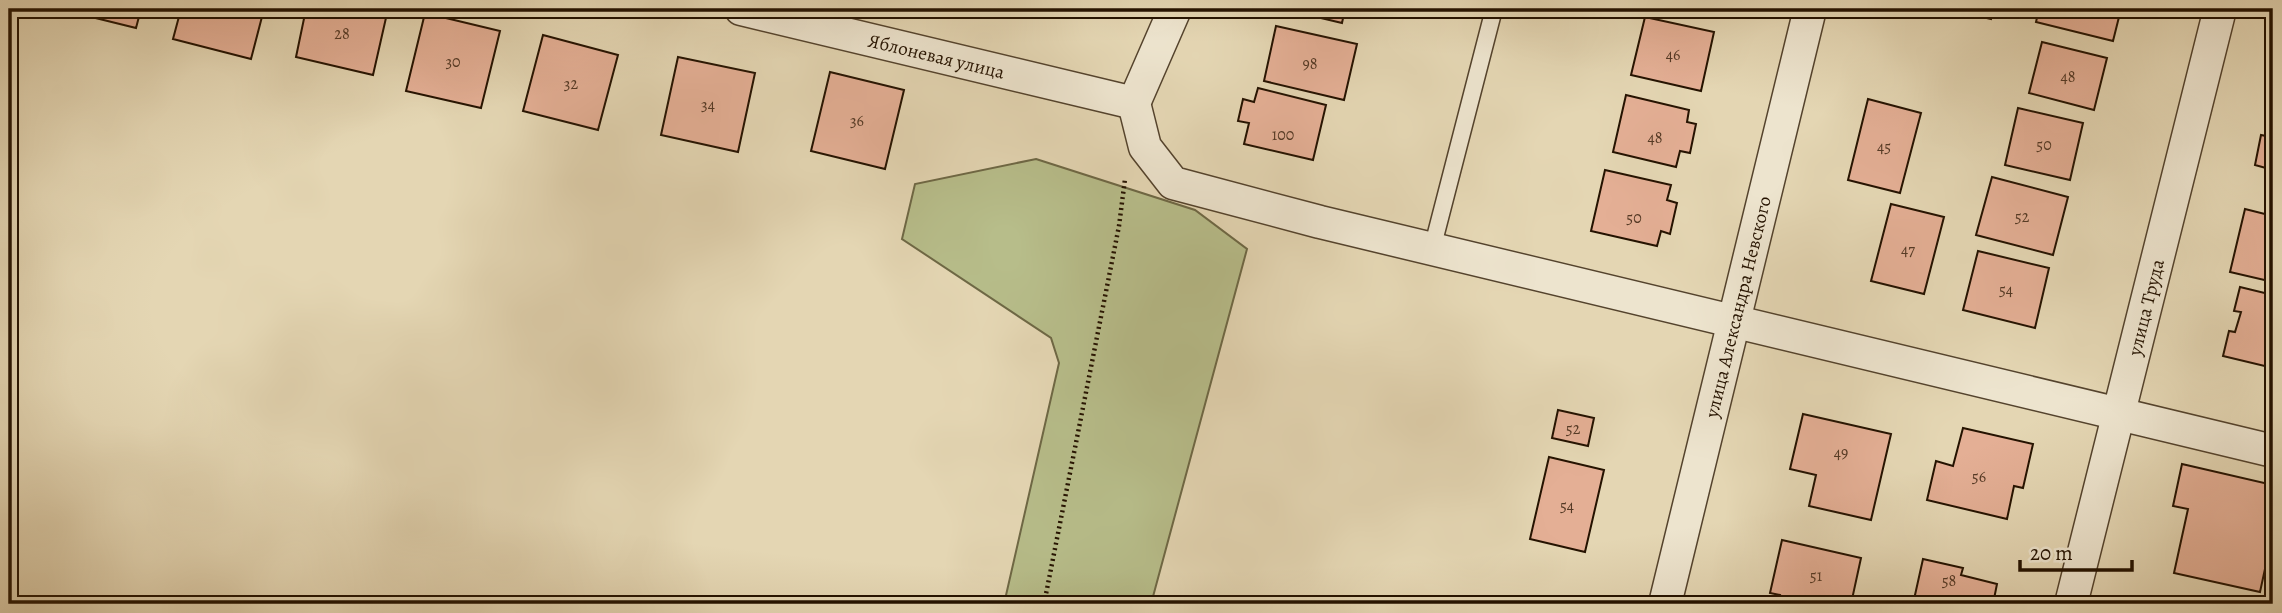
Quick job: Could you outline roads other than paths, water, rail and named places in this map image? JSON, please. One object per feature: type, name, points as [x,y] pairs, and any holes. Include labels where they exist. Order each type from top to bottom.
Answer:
[{"type":"street","name":"Яблоневая улица","points":[[740,9],[1134,103]]},
{"type":"street","points":[[1175,9],[1134,103],[1145,147],[1174,183],[1432,249],[2273,452]]},
{"type":"street","name":"улица Александра Невского","points":[[1665,604],[1810,9]]},
{"type":"street","name":"улица Труда","points":[[2071,604],[2220,9]]},
{"type":"lane","points":[[1432,249],[1494,9]]}]
